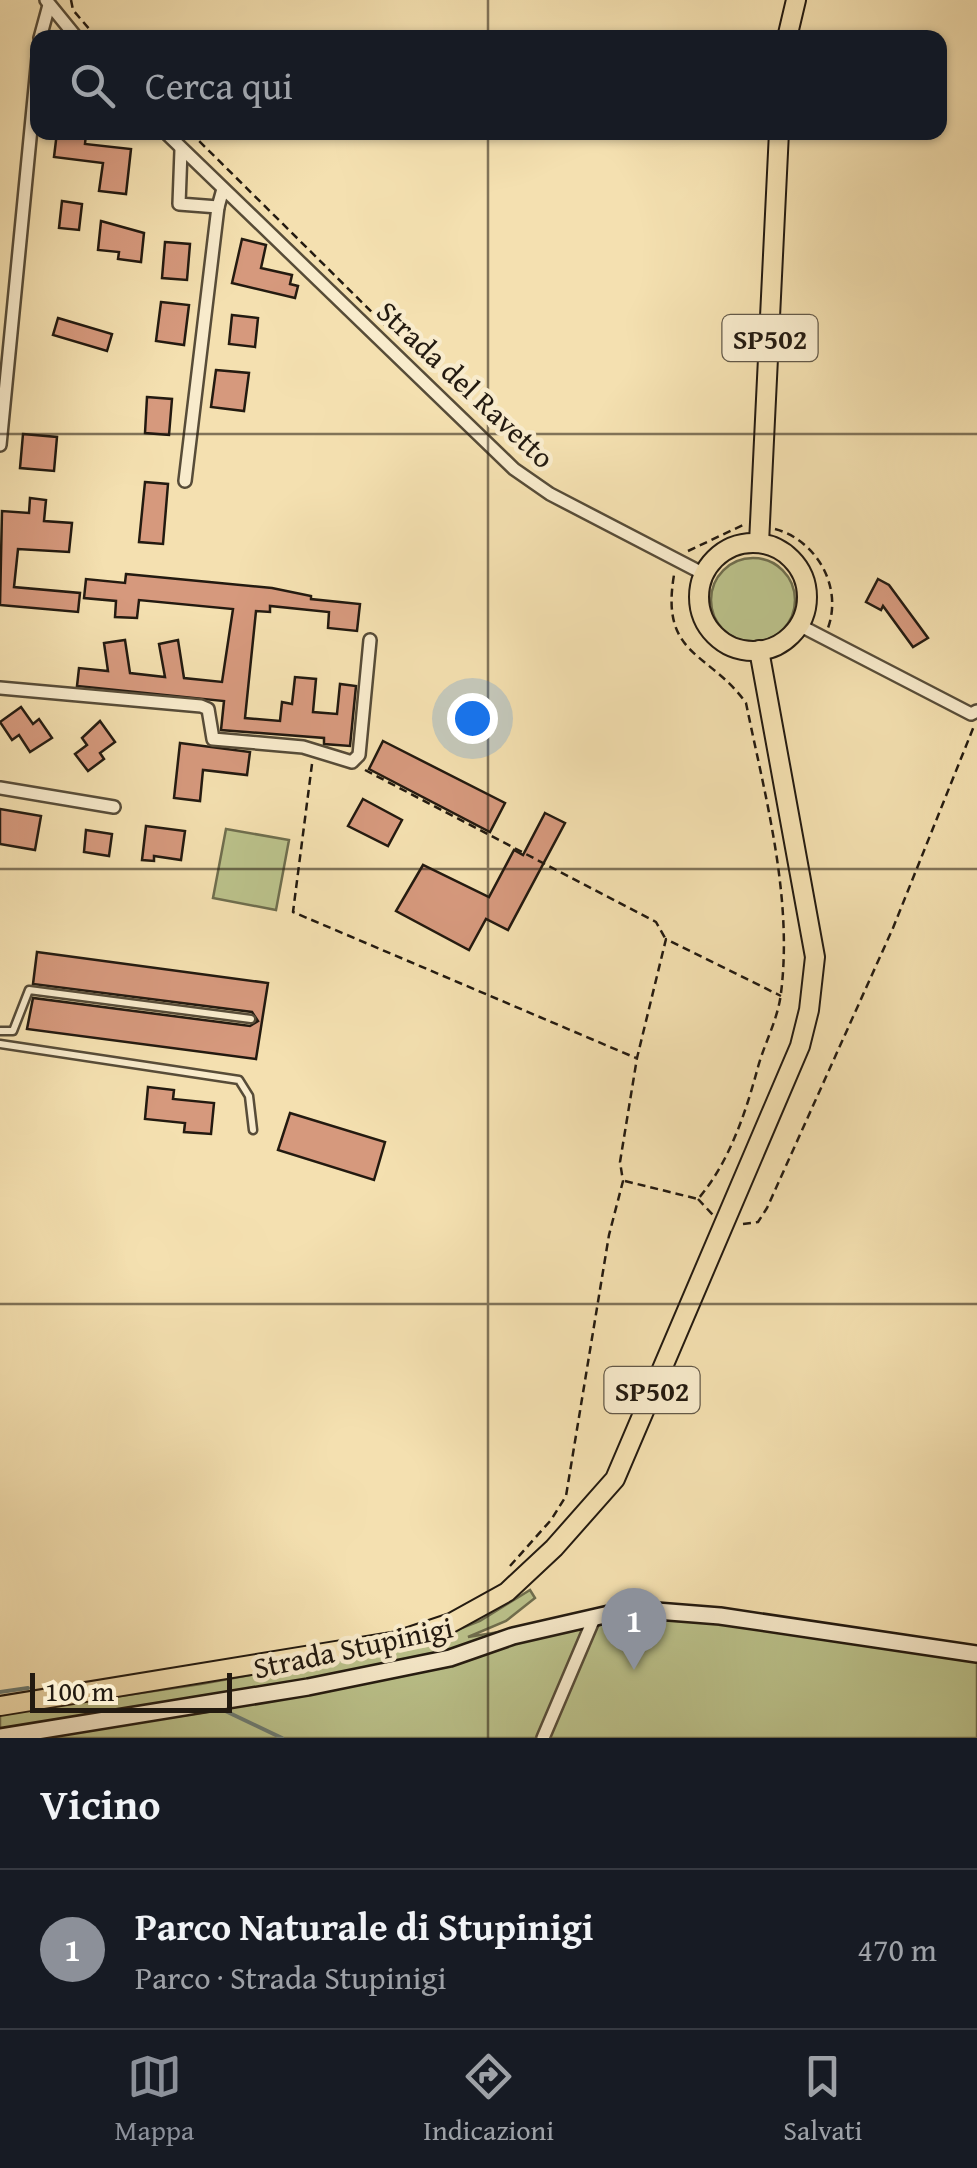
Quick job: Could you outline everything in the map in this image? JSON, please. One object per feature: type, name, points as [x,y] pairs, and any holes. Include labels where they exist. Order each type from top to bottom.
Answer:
[{"type":"main road","points":[[789,30],[796,0]]},
{"type":"main road","name":"SP502","points":[[759,533],[779,140]]},
{"type":"main road","points":[[759,533],[791,558],[804,578],[806,602],[799,625],[782,642],[759,650],[724,642],[707,625],[699,603],[704,574],[724,551],[759,533]]},
{"type":"main road","name":"SP502","points":[[0,1706],[397,1641],[451,1623],[507,1592],[554,1548],[614,1478],[800,1046],[809,1010],[814,958],[759,650]]},
{"type":"main road","name":"Strada Stupinigi","points":[[0,1737],[326,1684],[450,1658],[631,1609],[669,1610],[977,1654]]},
{"type":"street","points":[[42,30],[47,2]]},
{"type":"street","points":[[47,2],[70,30]]},
{"type":"street","points":[[0,446],[30,139]]},
{"type":"street","name":"Strada del Ravetto","points":[[172,140],[514,469],[550,494],[681,556],[704,574]]},
{"type":"street","points":[[181,150],[179,204],[218,207]]},
{"type":"street","points":[[185,481],[223,189]]},
{"type":"street","points":[[799,625],[976,716]]},
{"type":"street","points":[[0,688],[201,706],[208,710],[213,739],[314,750],[352,762],[359,755],[370,640]]},
{"type":"street","points":[[0,788],[114,807]]},
{"type":"street","points":[[543,1738],[595,1616]]},
{"type":"lane","points":[[0,1031],[13,1030],[20,1022],[30,990],[252,1020]]},
{"type":"lane","points":[[0,1044],[239,1080],[249,1096],[252,1130]]},
{"type":"path","points":[[71,0],[73,10],[91,30]]},
{"type":"path","points":[[198,140],[400,340]]},
{"type":"path","points":[[698,1199],[710,1185],[748,1106],[780,996],[784,953],[781,899],[746,703],[734,686],[708,669],[679,640],[670,616],[681,556],[736,526],[759,533],[794,534],[810,547],[825,571],[832,597],[824,638]]},
{"type":"path","points":[[741,1225],[758,1222],[768,1208],[879,959],[976,716]]},
{"type":"path","points":[[314,750],[293,912],[637,1058]]},
{"type":"path","points":[[352,762],[656,922],[666,940],[780,996]]},
{"type":"path","points":[[507,1592],[512,1563],[552,1520],[566,1496],[609,1235],[624,1181],[620,1162],[637,1058],[666,940]]},
{"type":"path","points":[[624,1181],[698,1199],[718,1218]]},
{"type":"green space","points":[[745,558],[761,558],[777,565],[788,576],[795,600],[792,616],[783,630],[761,642],[745,642],[729,635],[718,624],[711,608],[711,592],[718,576],[729,565]]},
{"type":"green space","points":[[226,829],[289,840],[276,910],[213,898]]},
{"type":"green space","points":[[530,1590],[535,1598],[506,1621],[468,1637],[636,1610],[977,1657],[977,1738],[0,1738],[0,1714],[201,1684],[424,1643],[480,1621]]},
{"type":"building","points":[[56,140],[85,140],[85,144],[131,149],[126,194],[99,191],[103,163],[54,157]]},
{"type":"building","points":[[62,201],[82,204],[79,230],[59,228]]},
{"type":"building","points":[[101,221],[144,233],[141,262],[118,259],[119,252],[98,250]]},
{"type":"building","points":[[242,239],[266,245],[261,268],[292,275],[290,284],[298,286],[295,298],[232,283]]},
{"type":"building","points":[[165,242],[190,244],[187,280],[162,278]]},
{"type":"building","points":[[161,302],[189,305],[184,345],[156,341]]},
{"type":"building","points":[[232,315],[258,318],[255,347],[229,344]]},
{"type":"building","points":[[58,318],[112,334],[107,351],[53,335]]},
{"type":"building","points":[[216,370],[249,373],[244,411],[211,407]]},
{"type":"building","points":[[147,397],[172,399],[169,435],[145,433]]},
{"type":"building","points":[[23,434],[57,437],[54,471],[20,468]]},
{"type":"building","points":[[145,482],[168,484],[163,544],[139,542]]},
{"type":"building","points":[[30,498],[46,500],[44,521],[72,523],[69,552],[18,549],[14,587],[80,593],[78,612],[0,605],[2,511],[29,513]]},
{"type":"building","points":[[126,574],[272,588],[311,599],[360,604],[357,631],[328,628],[329,612],[270,606],[270,612],[256,611],[245,718],[280,721],[282,702],[292,704],[295,677],[316,679],[313,712],[337,714],[340,684],[356,686],[350,746],[324,744],[324,738],[221,730],[224,701],[77,686],[79,668],[108,671],[104,643],[125,640],[130,673],[165,677],[159,644],[178,640],[184,678],[222,682],[233,609],[139,600],[137,618],[115,617],[116,601],[84,598],[86,579],[125,583]]},
{"type":"building","points":[[878,579],[889,585],[928,638],[913,647],[883,606],[881,610],[866,602]]},
{"type":"building","points":[[21,707],[33,724],[39,719],[52,738],[30,752],[19,735],[12,740],[0,722]]},
{"type":"building","points":[[100,721],[115,742],[100,753],[104,759],[88,771],[75,754],[87,745],[82,738]]},
{"type":"building","points":[[383,741],[505,803],[490,832],[369,769]]},
{"type":"building","points":[[180,743],[250,752],[247,775],[203,770],[200,801],[174,798]]},
{"type":"building","points":[[363,799],[402,820],[388,846],[348,826]]},
{"type":"building","points":[[0,809],[41,816],[35,850],[0,844]]},
{"type":"building","points":[[545,813],[565,823],[508,930],[486,919],[469,950],[396,911],[423,865],[489,897],[514,850],[523,855]]},
{"type":"building","points":[[146,826],[185,831],[181,860],[154,856],[154,861],[142,860]]},
{"type":"building","points":[[86,830],[112,834],[109,856],[84,852]]},
{"type":"building","points":[[37,952],[268,983],[256,1059],[27,1029],[33,998],[250,1026],[258,1021],[252,1012],[33,984]]},
{"type":"building","points":[[148,1087],[174,1090],[173,1099],[214,1103],[211,1134],[184,1132],[185,1123],[145,1119]]},
{"type":"building","points":[[290,1113],[385,1142],[374,1180],[278,1150]]},
{"type":"waterway","points":[[0,1692],[28,1688]]},
{"type":"waterway","points":[[217,1707],[282,1738]]},
{"type":"waterway","points":[[169,1717],[208,1711]]},
{"type":"place","name":"Parco Naturale di Stupinigi","points":[[634,1670]]}]
